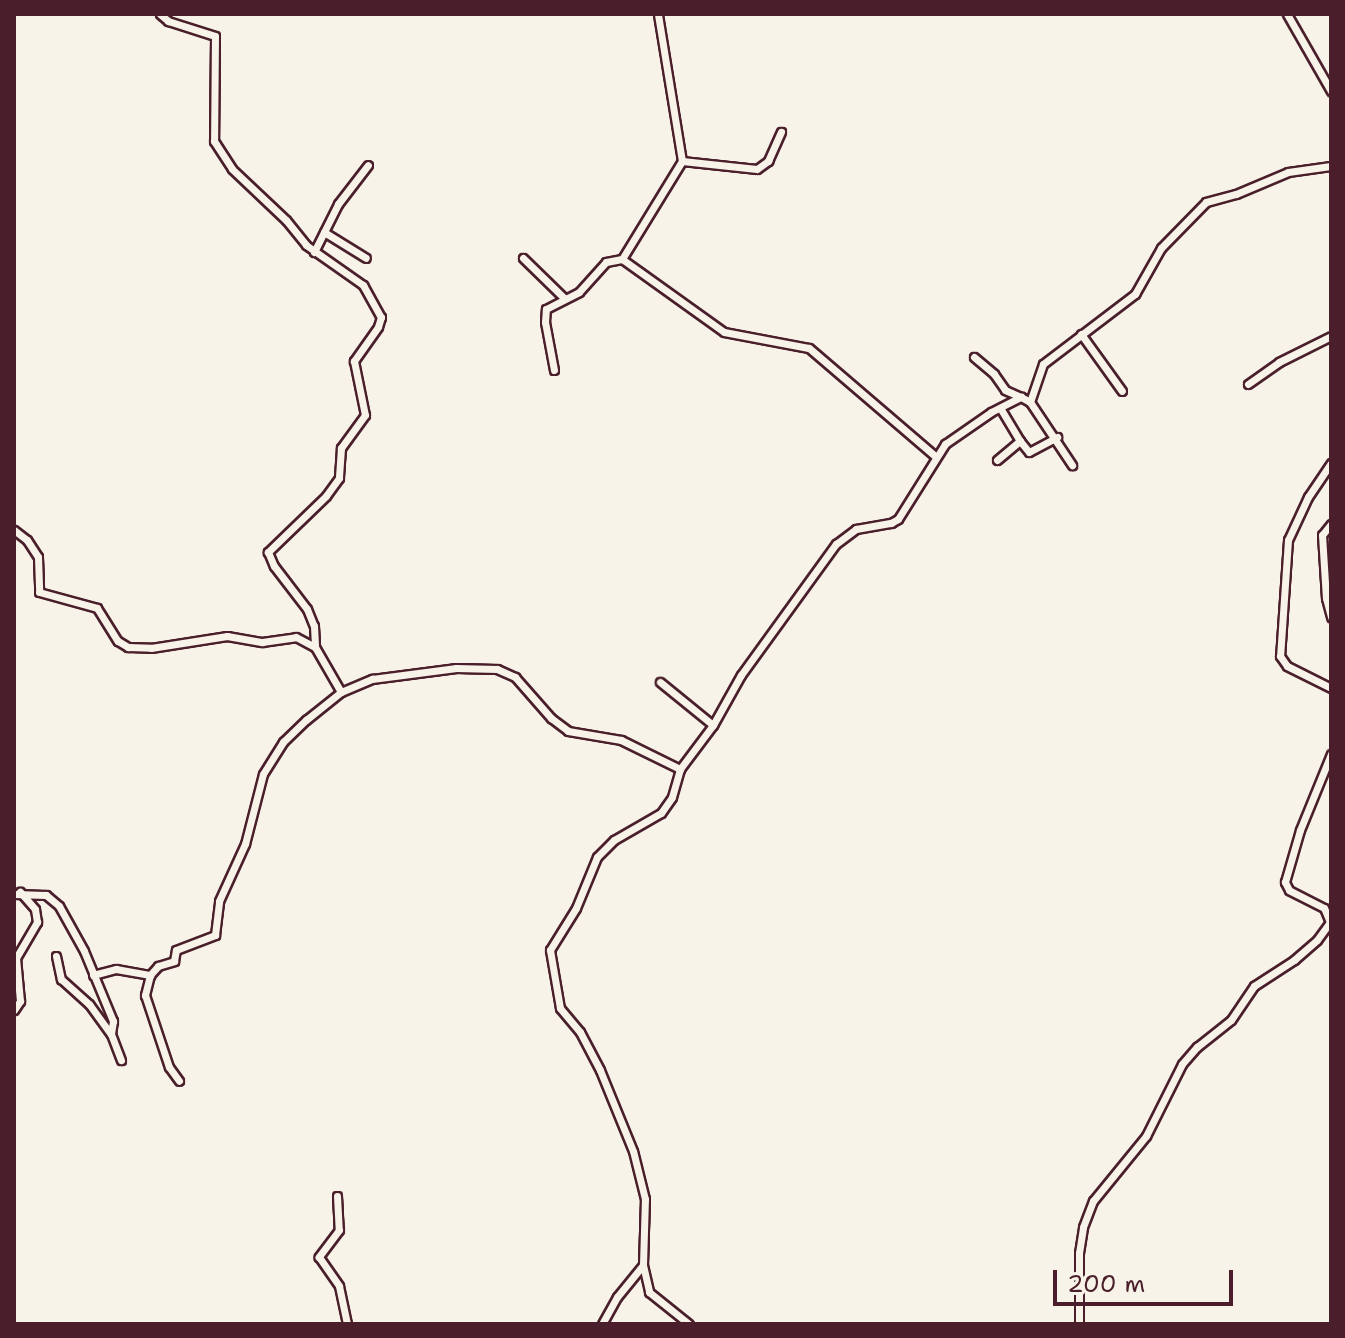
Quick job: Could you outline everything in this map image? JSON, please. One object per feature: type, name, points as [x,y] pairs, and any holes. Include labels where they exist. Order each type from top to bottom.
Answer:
[{"type":"street","points":[[160,14],[168,21],[215,36],[214,141],[244,183],[286,220],[314,252],[363,285],[381,317],[378,327],[354,361],[365,415],[341,448],[339,478],[326,496],[268,552],[274,566],[307,609],[314,626],[315,647],[341,692]]},
{"type":"street","points":[[622,259],[682,161],[658,14]]},
{"type":"street","points":[[1287,14],[1331,91]]},
{"type":"street","points":[[682,161],[757,169],[768,161],[781,132]]},
{"type":"street","points":[[314,252],[338,204],[368,165]]},
{"type":"street","points":[[1030,402],[1043,364],[1135,294],[1161,248],[1206,202],[1236,194],[1288,172],[1331,166]]},
{"type":"street","points":[[324,232],[366,258]]},
{"type":"street","points":[[523,258],[546,284],[564,298]]},
{"type":"street","points":[[554,370],[545,315],[551,304],[584,288],[606,262],[622,259],[724,332],[809,348],[935,456]]},
{"type":"street","points":[[1081,334],[1122,391]]},
{"type":"street","points":[[1248,384],[1279,362],[1331,336]]},
{"type":"street","points":[[974,357],[994,374],[1005,390],[1030,402],[1057,437],[1072,465]]},
{"type":"street","points":[[689,1324],[649,1292],[643,1265],[647,1219],[638,1167],[590,1051],[560,1008],[550,955],[576,908],[597,857],[614,840],[661,813],[672,797],[680,769],[713,725],[741,675],[836,544],[856,529],[898,519],[935,456],[952,438],[1021,397]]},
{"type":"street","points":[[1001,409],[1029,452],[1057,437]]},
{"type":"street","points":[[997,460],[1020,441]]},
{"type":"street","points":[[1331,463],[1308,497],[1288,540],[1280,656],[1287,666],[1331,688]]},
{"type":"street","points":[[1331,524],[1322,535],[1326,598],[1331,617]]},
{"type":"street","points":[[14,530],[27,540],[38,557],[39,592],[97,608],[118,641],[128,647],[151,648],[227,636],[262,642],[296,637],[315,647]]},
{"type":"street","points":[[179,1081],[169,1067],[145,995],[150,975],[158,966],[174,961],[176,950],[215,935],[219,901],[245,844],[260,779],[285,739],[341,692],[372,679],[415,672],[497,669],[515,677],[551,718],[568,731],[621,740],[680,769]]},
{"type":"street","points":[[660,682],[713,725]]},
{"type":"street","points":[[1079,1324],[1079,1253],[1083,1227],[1093,1201],[1146,1136],[1182,1064],[1197,1047],[1231,1020],[1254,986],[1294,960],[1317,940],[1330,922],[1324,908],[1289,890],[1285,882],[1300,830],[1331,754]]},
{"type":"street","points":[[17,893],[35,892],[55,901],[113,1021],[111,1034]]},
{"type":"street","points":[[14,1010],[20,1001],[16,958],[37,922],[35,909],[17,893]]},
{"type":"street","points":[[56,956],[61,979],[89,1004],[111,1034],[121,1060]]},
{"type":"street","points":[[93,975],[116,969],[150,975]]},
{"type":"street","points":[[337,1196],[339,1230],[319,1257],[339,1286],[347,1324]]},
{"type":"street","points":[[602,1324],[617,1297],[643,1265]]}]
